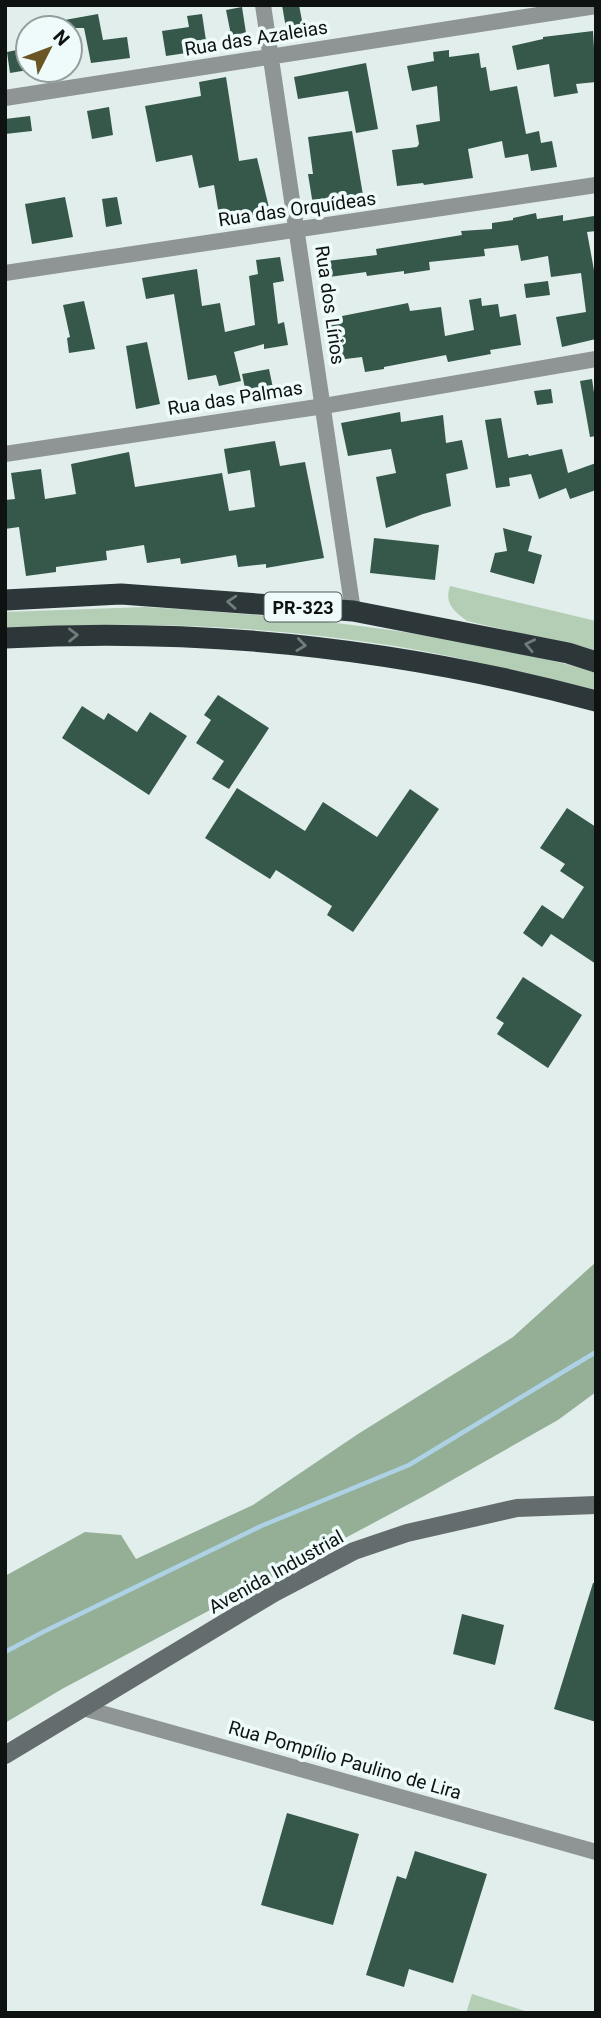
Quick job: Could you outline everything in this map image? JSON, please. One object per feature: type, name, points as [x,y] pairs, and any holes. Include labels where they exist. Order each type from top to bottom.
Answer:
[{"type":"highway","name":"PR-323","points":[[5,600],[121,594],[353,611],[568,653],[596,662]]},
{"type":"highway","name":"PR-323","points":[[5,638],[110,634],[284,643],[436,664],[596,701]]},
{"type":"street","name":"Rua dos Lírios","points":[[263,5],[353,611]]},
{"type":"street","name":"Rua das Azaleias","points":[[5,98],[596,6]]},
{"type":"street","name":"Rua das Orquídeas","points":[[5,273],[596,185]]},
{"type":"street","name":"Rua das Palmas","points":[[5,454],[324,406],[596,359]]},
{"type":"street","name":"Avenida Industrial","points":[[5,1755],[283,1588],[354,1551],[407,1532],[517,1508],[596,1505]]},
{"type":"street","name":"Rua Pompílio Paulino de Lira","points":[[83,1708],[596,1852]]},
{"type":"green space","points":[[450,586],[596,621],[596,651],[467,621],[449,602]]},
{"type":"green space","points":[[145,607],[316,621],[485,646],[596,672],[596,690],[414,649],[340,638],[197,626],[5,628],[5,612]]},
{"type":"green space","points":[[596,1262],[596,1392],[558,1420],[424,1496],[62,1689],[5,1723],[5,1576],[85,1532],[121,1535],[136,1559],[253,1505],[358,1434],[513,1337]]},
{"type":"green space","points":[[472,1994],[531,2013],[466,2013]]},
{"type":"building","points":[[282,5],[299,5],[304,31],[287,34]]},
{"type":"building","points":[[242,7],[246,33],[231,35],[226,10]]},
{"type":"building","points":[[98,14],[103,40],[127,37],[130,58],[91,63],[84,17]]},
{"type":"building","points":[[202,14],[208,54],[193,57],[193,52],[166,56],[162,31],[189,27],[187,16]]},
{"type":"building","points":[[593,31],[596,82],[576,84],[578,93],[554,97],[549,64],[517,70],[512,46],[543,37]]},
{"type":"building","points":[[449,50],[449,57],[479,53],[481,68],[486,67],[490,91],[517,86],[526,134],[539,131],[541,143],[552,141],[557,167],[531,171],[528,154],[505,158],[502,141],[468,149],[473,178],[397,186],[392,150],[417,147],[419,144],[416,125],[440,121],[437,86],[412,91],[407,66],[434,61],[433,52]]},
{"type":"building","points":[[14,51],[14,72],[10,73],[7,52]]},
{"type":"building","points":[[366,63],[378,129],[356,133],[348,91],[298,99],[294,77]]},
{"type":"building","points":[[226,77],[239,161],[257,158],[271,216],[221,227],[214,185],[199,188],[192,155],[156,162],[145,106],[201,96],[199,82]]},
{"type":"building","points":[[109,107],[113,135],[92,139],[87,111]]},
{"type":"building","points":[[30,116],[32,131],[5,134],[5,119]]},
{"type":"building","points":[[352,131],[363,195],[313,205],[308,174],[313,174],[308,137]]},
{"type":"building","points":[[65,197],[73,237],[32,244],[25,204]]},
{"type":"building","points":[[117,197],[122,224],[106,227],[102,199]]},
{"type":"building","points":[[536,213],[537,219],[563,215],[563,221],[594,216],[596,231],[587,232],[596,281],[596,339],[562,347],[556,317],[586,312],[581,273],[551,277],[548,256],[521,261],[518,245],[484,249],[485,256],[429,262],[430,270],[367,276],[366,272],[329,277],[327,261],[377,255],[376,249],[462,235],[461,231],[492,229],[492,223]]},
{"type":"building","points":[[280,257],[284,281],[273,283],[278,324],[284,322],[288,345],[264,349],[264,344],[234,352],[241,381],[219,386],[216,375],[188,380],[174,294],[146,299],[142,278],[197,269],[202,306],[220,303],[225,332],[255,325],[249,276],[258,274],[256,260]]},
{"type":"building","points":[[548,281],[550,295],[526,298],[524,284]]},
{"type":"building","points":[[481,298],[482,306],[498,304],[500,317],[516,314],[521,345],[490,350],[491,354],[448,362],[446,355],[365,372],[362,357],[337,360],[334,335],[330,336],[327,319],[408,303],[410,311],[441,307],[445,336],[474,330],[469,300]]},
{"type":"building","points":[[84,301],[95,349],[69,353],[67,338],[70,337],[63,305]]},
{"type":"building","points":[[147,342],[160,404],[136,409],[126,346]]},
{"type":"building","points":[[269,369],[273,388],[246,393],[242,374]]},
{"type":"building","points":[[592,379],[596,406],[596,436],[590,437],[580,381]]},
{"type":"building","points":[[551,389],[553,403],[537,405],[534,391]]},
{"type":"building","points":[[400,412],[401,422],[443,415],[446,443],[462,440],[468,469],[446,474],[451,506],[386,528],[376,477],[396,473],[391,449],[348,456],[341,423]]},
{"type":"building","points":[[501,418],[508,458],[562,449],[568,473],[596,463],[596,490],[570,499],[566,488],[539,499],[531,474],[509,478],[510,486],[496,488],[485,420]]},
{"type":"building","points":[[275,441],[280,466],[305,462],[324,558],[266,568],[266,564],[238,567],[236,555],[181,564],[180,558],[147,563],[144,545],[106,551],[107,560],[56,567],[56,572],[26,576],[19,527],[5,529],[5,500],[15,499],[11,473],[41,469],[45,499],[76,494],[71,464],[129,452],[135,487],[222,473],[229,511],[255,507],[250,470],[228,474],[224,449]]},
{"type":"building","points":[[503,528],[532,536],[528,551],[542,555],[534,584],[490,572],[495,553],[507,551]]},
{"type":"building","points":[[374,538],[439,545],[435,580],[370,573]]},
{"type":"building","points":[[218,695],[269,728],[229,789],[212,779],[224,761],[196,743],[211,720],[204,715]]},
{"type":"building","points":[[82,706],[104,720],[108,713],[137,732],[150,712],[187,736],[149,795],[62,738]]},
{"type":"building","points":[[237,788],[305,831],[323,802],[377,837],[410,789],[439,809],[353,932],[327,915],[332,906],[276,870],[270,879],[205,838]]},
{"type":"building","points":[[567,808],[596,827],[596,964],[551,934],[542,947],[523,933],[542,905],[563,919],[584,887],[560,871],[565,864],[540,848]]},
{"type":"building","points":[[523,977],[582,1015],[548,1068],[497,1034],[504,1023],[496,1018]]},
{"type":"building","points":[[593,1583],[596,1583],[596,1722],[554,1709]]},
{"type":"building","points":[[462,1614],[504,1625],[495,1665],[453,1654]]},
{"type":"building","points":[[287,1813],[359,1834],[333,1925],[261,1905]]},
{"type":"building","points":[[415,1851],[487,1874],[453,1983],[409,1969],[404,1987],[366,1975],[397,1876],[406,1879]]},
{"type":"waterway","points":[[5,1652],[261,1526],[409,1465],[596,1352]]}]
